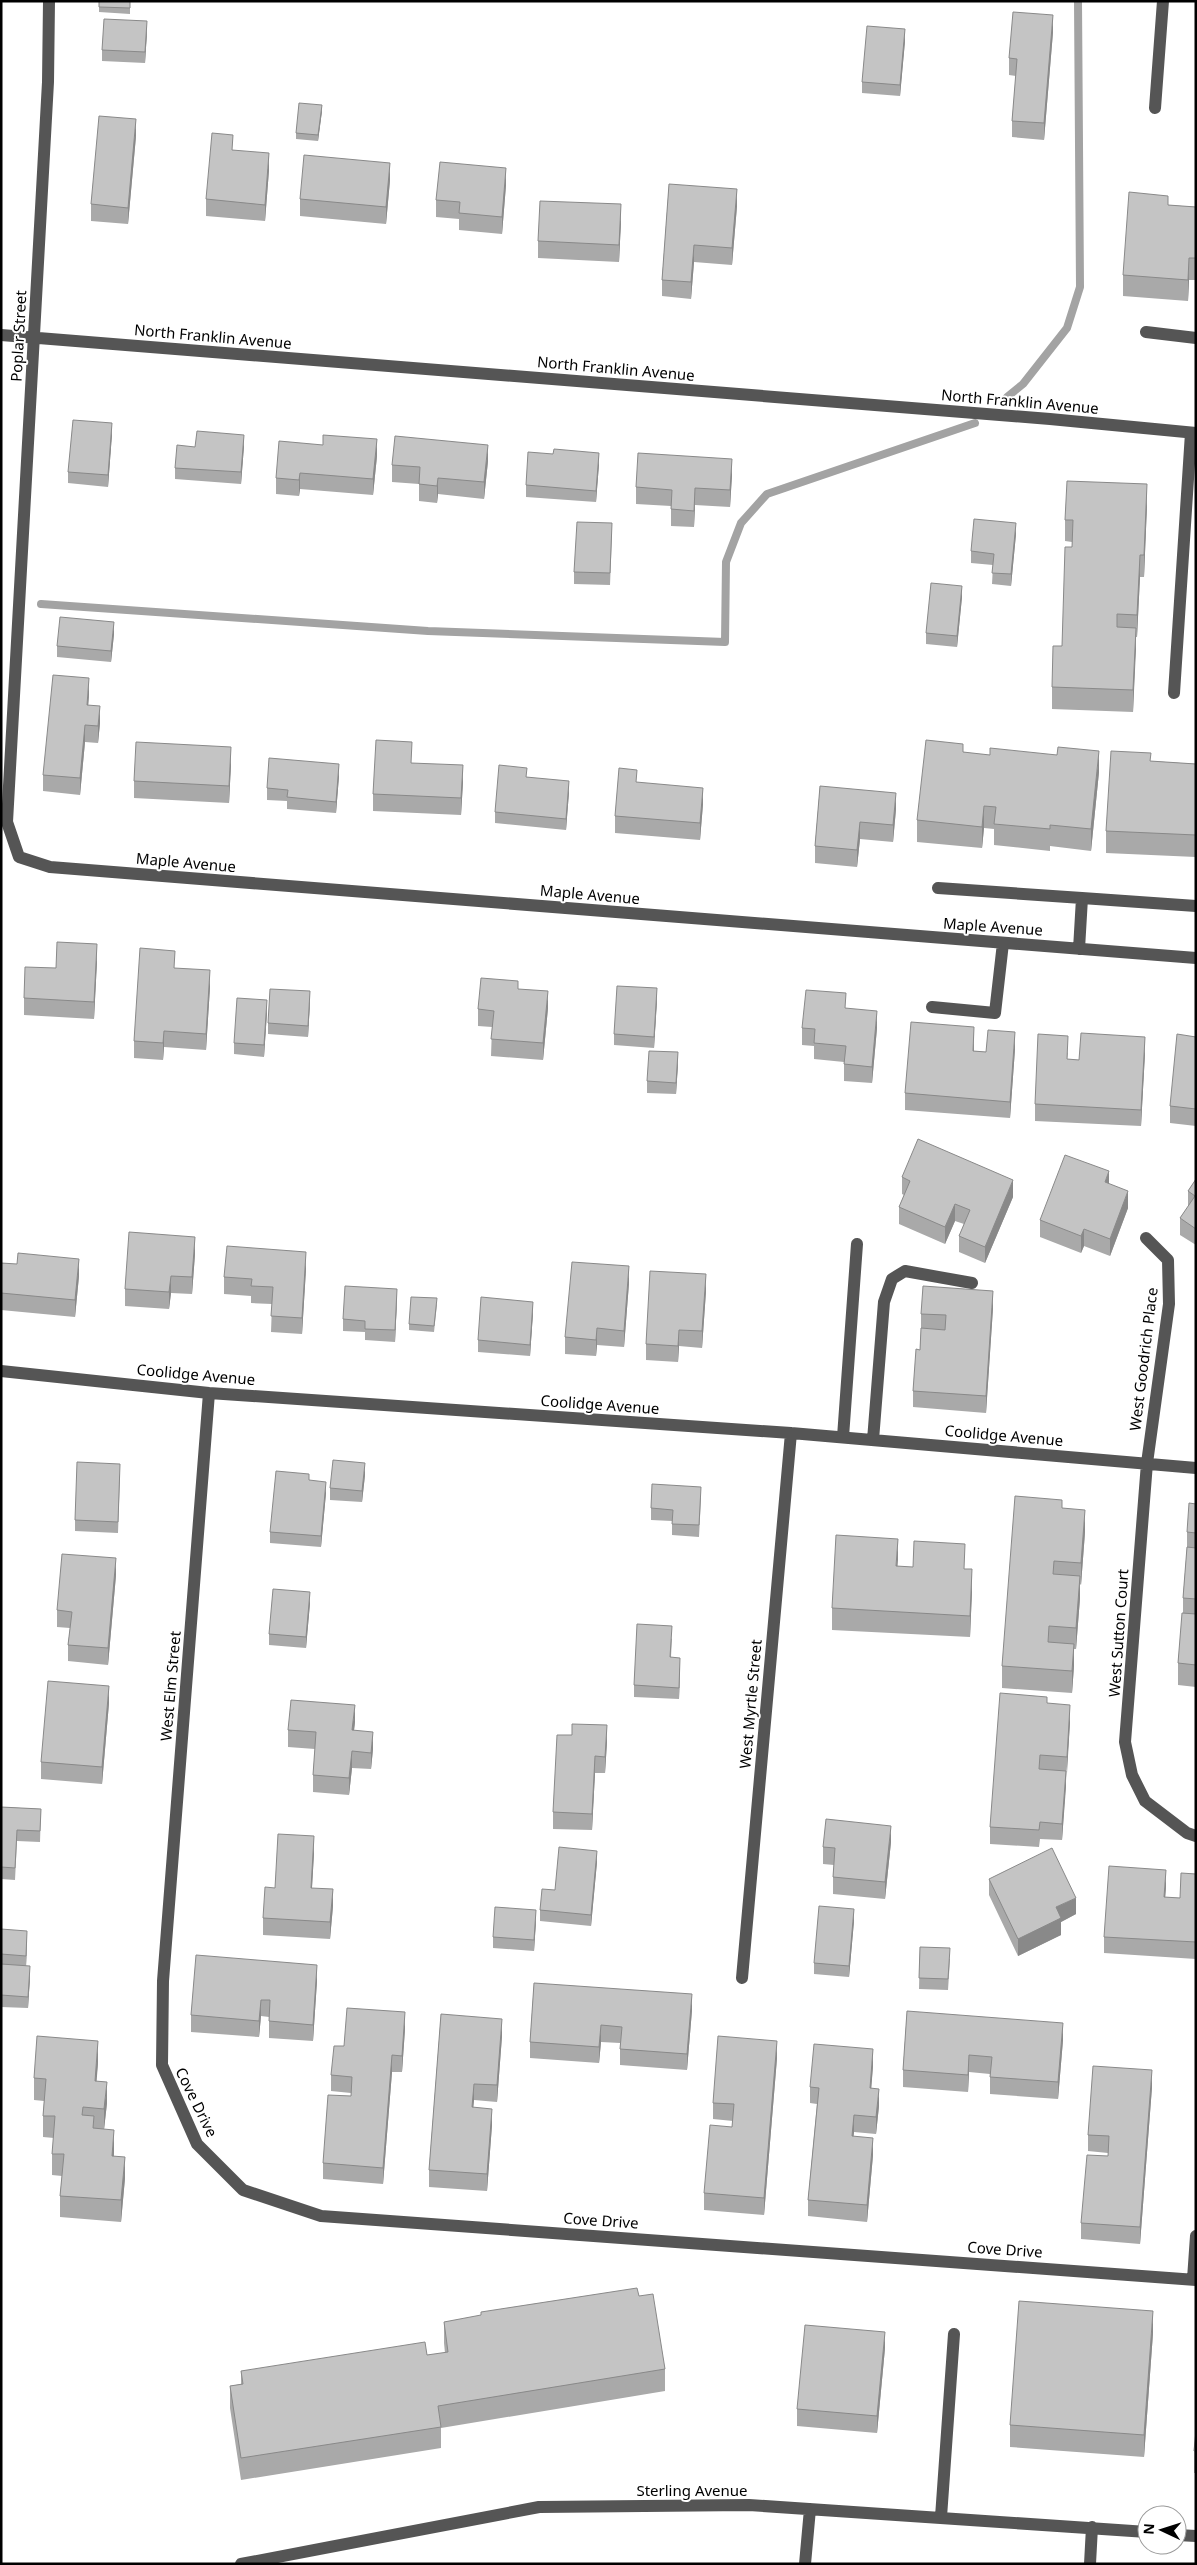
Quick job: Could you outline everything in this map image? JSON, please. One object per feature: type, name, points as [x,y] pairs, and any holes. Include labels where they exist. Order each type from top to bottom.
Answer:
[{"type":"street","name":"Poplar Street","points":[[7,822],[48,82],[49,1]]},
{"type":"street","points":[[1155,108],[1164,1]]},
{"type":"street","points":[[1146,332],[1196,338]]},
{"type":"street","name":"North Franklin Avenue","points":[[1,335],[1050,419],[1193,433]]},
{"type":"street","points":[[1174,693],[1193,433]]},
{"type":"street","name":"Maple Avenue","points":[[7,822],[19,857],[50,867],[1196,958]]},
{"type":"street","points":[[938,888],[1196,906]]},
{"type":"street","points":[[1079,949],[1082,898]]},
{"type":"street","points":[[932,1007],[996,1013],[1003,943]]},
{"type":"street","name":"West Goodrich Place","points":[[1146,1238],[1168,1260],[1169,1304],[1147,1463]]},
{"type":"street","points":[[843,1438],[857,1244]]},
{"type":"street","points":[[873,1440],[884,1302],[892,1279],[904,1271],[972,1283]]},
{"type":"street","name":"Coolidge Avenue","points":[[1,1371],[209,1392],[790,1433],[1196,1468]]},
{"type":"street","name":"West Elm Street","points":[[163,1981],[209,1392]]},
{"type":"street","name":"West Myrtle Street","points":[[742,1978],[790,1433]]},
{"type":"street","name":"West Sutton Court","points":[[1147,1463],[1125,1742],[1132,1775],[1145,1801],[1187,1833],[1196,1836]]},
{"type":"street","name":"Cove Drive","points":[[163,1981],[162,2065],[196,2144],[243,2190],[321,2216],[1194,2280]]},
{"type":"street","points":[[1194,2280],[1196,2236]]},
{"type":"street","points":[[941,2518],[954,2334]]},
{"type":"street","name":"Sterling Avenue","points":[[241,2564],[539,2507],[749,2505],[1137,2531]]},
{"type":"street","points":[[805,2564],[810,2509]]},
{"type":"street","points":[[1090,2564],[1092,2527]]},
{"type":"building","points":[[99,1],[130,1],[130,8],[99,7]]},
{"type":"building","points":[[1013,12],[1053,15],[1044,123],[1012,121],[1017,59],[1009,58]]},
{"type":"building","points":[[104,19],[147,21],[145,52],[102,50]]},
{"type":"building","points":[[867,26],[905,29],[900,85],[862,82]]},
{"type":"building","points":[[299,103],[322,105],[318,135],[296,133]]},
{"type":"building","points":[[99,116],[136,119],[128,208],[91,204]]},
{"type":"building","points":[[212,133],[233,135],[232,150],[269,153],[265,205],[206,199]]},
{"type":"building","points":[[304,155],[390,163],[386,207],[300,199]]},
{"type":"building","points":[[440,162],[506,168],[502,217],[459,213],[460,202],[436,200]]},
{"type":"building","points":[[669,184],[737,189],[732,248],[694,245],[691,282],[662,280]]},
{"type":"building","points":[[1129,192],[1168,196],[1168,205],[1196,207],[1196,258],[1189,258],[1188,280],[1123,275]]},
{"type":"building","points":[[540,201],[621,204],[619,245],[538,241]]},
{"type":"building","points":[[73,420],[112,423],[108,475],[68,472]]},
{"type":"building","points":[[197,431],[244,435],[241,472],[175,468],[177,445],[195,447]]},
{"type":"building","points":[[323,435],[377,439],[373,479],[300,473],[299,480],[276,478],[279,441],[323,445]]},
{"type":"building","points":[[395,436],[488,445],[484,482],[438,478],[437,486],[419,484],[420,467],[392,465]]},
{"type":"building","points":[[554,449],[599,453],[596,491],[526,485],[528,452],[553,454]]},
{"type":"building","points":[[638,453],[732,459],[730,490],[695,488],[694,511],[671,509],[672,490],[636,487]]},
{"type":"building","points":[[1067,481],[1147,484],[1144,555],[1140,555],[1137,615],[1117,614],[1117,627],[1136,628],[1133,690],[1052,687],[1053,646],[1062,646],[1065,547],[1072,547],[1073,520],[1065,520]]},
{"type":"building","points":[[974,519],[1016,523],[1011,574],[992,573],[994,554],[971,551]]},
{"type":"building","points":[[577,522],[612,523],[610,573],[574,572]]},
{"type":"building","points":[[931,583],[962,586],[957,636],[926,633]]},
{"type":"building","points":[[60,617],[114,622],[111,651],[57,646]]},
{"type":"building","points":[[53,675],[89,678],[87,705],[100,706],[98,726],[85,725],[80,778],[43,775]]},
{"type":"building","points":[[376,740],[412,742],[411,763],[463,765],[461,798],[373,794]]},
{"type":"building","points":[[926,740],[963,744],[963,752],[990,755],[990,748],[1057,755],[1058,747],[1099,751],[1091,829],[1050,825],[1050,829],[994,824],[996,807],[984,806],[982,827],[917,820]]},
{"type":"building","points":[[136,742],[231,747],[229,786],[134,781]]},
{"type":"building","points":[[1111,751],[1151,753],[1150,761],[1196,764],[1196,835],[1106,831]]},
{"type":"building","points":[[269,758],[339,764],[336,802],[287,797],[288,790],[267,788]]},
{"type":"building","points":[[499,765],[527,768],[526,777],[569,781],[566,819],[495,812]]},
{"type":"building","points":[[619,768],[637,770],[636,782],[703,788],[700,823],[615,816]]},
{"type":"building","points":[[820,786],[896,793],[893,825],[860,822],[857,850],[815,846]]},
{"type":"building","points":[[57,942],[97,944],[94,1002],[24,998],[25,967],[56,968]]},
{"type":"building","points":[[140,948],[175,951],[174,968],[210,970],[206,1034],[164,1031],[163,1043],[134,1041]]},
{"type":"building","points":[[481,978],[518,981],[518,989],[548,991],[543,1043],[491,1039],[494,1011],[478,1009]]},
{"type":"building","points":[[617,986],[657,988],[654,1037],[614,1034]]},
{"type":"building","points":[[270,989],[310,991],[308,1026],[268,1023]]},
{"type":"building","points":[[806,990],[846,993],[845,1008],[877,1011],[872,1067],[844,1064],[846,1046],[814,1043],[815,1029],[802,1028]]},
{"type":"building","points":[[237,998],[267,1000],[264,1045],[234,1043]]},
{"type":"building","points":[[911,1022],[974,1027],[973,1051],[986,1052],[988,1030],[1015,1032],[1010,1102],[905,1093]]},
{"type":"building","points":[[1081,1033],[1145,1037],[1141,1110],[1035,1104],[1038,1034],[1068,1036],[1067,1059],[1079,1060]]},
{"type":"building","points":[[1177,1034],[1196,1037],[1196,1109],[1170,1106]]},
{"type":"building","points":[[649,1051],[678,1052],[676,1083],[647,1081]]},
{"type":"building","points":[[918,1139],[1013,1180],[985,1247],[959,1236],[970,1210],[955,1204],[945,1227],[899,1207],[910,1181],[902,1177]]},
{"type":"building","points":[[1065,1155],[1109,1171],[1105,1182],[1128,1191],[1110,1239],[1084,1229],[1081,1236],[1040,1220]]},
{"type":"building","points":[[1196,1179],[1196,1229],[1180,1218],[1195,1196],[1188,1191]]},
{"type":"building","points":[[129,1232],[195,1237],[192,1277],[171,1276],[169,1292],[125,1289]]},
{"type":"building","points":[[227,1246],[306,1252],[302,1318],[271,1316],[273,1287],[251,1286],[252,1279],[224,1277]]},
{"type":"building","points":[[18,1253],[79,1259],[75,1300],[1,1293],[1,1263],[17,1264]]},
{"type":"building","points":[[572,1262],[629,1266],[624,1331],[597,1328],[596,1340],[565,1337]]},
{"type":"building","points":[[650,1271],[706,1274],[702,1331],[679,1330],[678,1346],[646,1344]]},
{"type":"building","points":[[345,1286],[397,1289],[395,1330],[365,1329],[365,1321],[343,1319]]},
{"type":"building","points":[[923,1286],[993,1291],[986,1396],[913,1391],[916,1349],[920,1350],[921,1328],[945,1330],[946,1315],[921,1314]]},
{"type":"building","points":[[411,1297],[437,1298],[434,1326],[409,1324]]},
{"type":"building","points":[[481,1297],[533,1302],[530,1345],[478,1340]]},
{"type":"building","points":[[333,1460],[365,1463],[362,1491],[330,1488]]},
{"type":"building","points":[[77,1462],[120,1464],[118,1522],[75,1520]]},
{"type":"building","points":[[276,1471],[309,1474],[309,1480],[326,1482],[321,1536],[270,1532]]},
{"type":"building","points":[[652,1484],[701,1487],[699,1525],[672,1524],[673,1510],[651,1508]]},
{"type":"building","points":[[1015,1496],[1062,1500],[1062,1508],[1085,1510],[1081,1563],[1054,1561],[1053,1574],[1080,1576],[1076,1628],[1049,1626],[1048,1642],[1074,1644],[1072,1671],[1002,1666]]},
{"type":"building","points":[[1189,1503],[1196,1504],[1196,1533],[1187,1532]]},
{"type":"building","points":[[836,1535],[898,1539],[896,1566],[913,1567],[914,1541],[965,1544],[964,1569],[972,1569],[970,1616],[832,1608]]},
{"type":"building","points":[[1187,1547],[1196,1548],[1196,1599],[1183,1598]]},
{"type":"building","points":[[62,1554],[116,1558],[108,1648],[68,1645],[72,1612],[57,1610]]},
{"type":"building","points":[[273,1589],[310,1592],[306,1637],[269,1634]]},
{"type":"building","points":[[1182,1613],[1196,1614],[1196,1665],[1178,1663]]},
{"type":"building","points":[[637,1624],[672,1626],[670,1657],[680,1658],[679,1688],[634,1685]]},
{"type":"building","points":[[48,1681],[109,1686],[102,1767],[41,1762]]},
{"type":"building","points":[[1000,1693],[1047,1697],[1047,1703],[1070,1705],[1067,1757],[1040,1755],[1039,1769],[1066,1771],[1062,1824],[1040,1822],[1039,1830],[990,1827]]},
{"type":"building","points":[[291,1700],[355,1705],[352,1730],[373,1732],[371,1753],[352,1751],[349,1778],[313,1775],[316,1732],[288,1730]]},
{"type":"building","points":[[572,1724],[607,1725],[605,1757],[595,1756],[592,1814],[553,1812],[557,1735],[572,1735]]},
{"type":"building","points":[[1,1807],[41,1809],[40,1831],[17,1830],[15,1868],[1,1867]]},
{"type":"building","points":[[826,1819],[891,1826],[885,1882],[833,1877],[835,1848],[823,1847]]},
{"type":"building","points":[[278,1834],[314,1836],[311,1888],[333,1889],[330,1922],[263,1918],[265,1887],[275,1888]]},
{"type":"building","points":[[559,1847],[597,1851],[591,1915],[540,1910],[542,1889],[555,1890]]},
{"type":"building","points":[[1052,1848],[1076,1898],[1056,1907],[1061,1918],[1018,1939],[989,1879]]},
{"type":"building","points":[[1109,1866],[1166,1870],[1164,1897],[1180,1898],[1181,1873],[1196,1874],[1196,1942],[1104,1937]]},
{"type":"building","points":[[819,1906],[854,1909],[849,1966],[814,1963]]},
{"type":"building","points":[[495,1907],[536,1910],[534,1940],[493,1937]]},
{"type":"building","points":[[1,1929],[27,1931],[26,1956],[1,1954]]},
{"type":"building","points":[[920,1947],[950,1948],[948,1979],[919,1978]]},
{"type":"building","points":[[196,1955],[317,1965],[313,2025],[269,2021],[270,2000],[261,2000],[259,2021],[191,2015]]},
{"type":"building","points":[[1,1964],[30,1966],[28,1997],[1,1995]]},
{"type":"building","points":[[534,1983],[692,1994],[687,2054],[620,2049],[622,2027],[601,2025],[599,2047],[530,2042]]},
{"type":"building","points":[[347,2008],[405,2012],[402,2056],[392,2055],[383,2168],[323,2163],[328,2095],[351,2096],[352,2077],[331,2075],[334,2046],[344,2046]]},
{"type":"building","points":[[907,2011],[1063,2023],[1058,2082],[990,2077],[992,2057],[969,2055],[968,2075],[903,2070]]},
{"type":"building","points":[[441,2014],[502,2019],[497,2085],[474,2084],[472,2107],[492,2109],[487,2174],[429,2170]]},
{"type":"building","points":[[37,2036],[98,2041],[95,2081],[107,2082],[104,2109],[83,2107],[82,2115],[94,2116],[93,2128],[114,2130],[112,2156],[125,2157],[121,2200],[60,2196],[64,2154],[52,2154],[55,2116],[43,2116],[46,2079],[34,2078]]},
{"type":"building","points":[[718,2036],[777,2041],[764,2198],[704,2193],[710,2125],[732,2127],[734,2104],[713,2103]]},
{"type":"building","points":[[814,2044],[873,2049],[870,2088],[879,2089],[876,2117],[854,2115],[852,2136],[873,2138],[867,2205],[808,2200],[819,2088],[810,2087]]},
{"type":"building","points":[[1093,2066],[1152,2070],[1140,2227],[1081,2223],[1087,2155],[1108,2156],[1109,2136],[1088,2135]]},
{"type":"building","points":[[637,2288],[639,2296],[653,2294],[665,2369],[438,2406],[441,2427],[241,2458],[230,2386],[243,2384],[241,2371],[425,2342],[427,2355],[448,2352],[444,2322],[481,2315],[481,2312]]},
{"type":"building","points":[[1019,2301],[1153,2311],[1144,2435],[1010,2425]]},
{"type":"building","points":[[805,2325],[885,2332],[877,2416],[797,2409]]},
{"type":"building","points":[[1196,2431],[1196,2451],[1194,2451]]},
{"type":"waterway","points":[[1007,397],[1023,384],[1067,328],[1080,287],[1078,1]]},
{"type":"waterway","points":[[41,604],[428,631],[725,642],[726,562],[741,523],[767,494],[975,423]]}]
